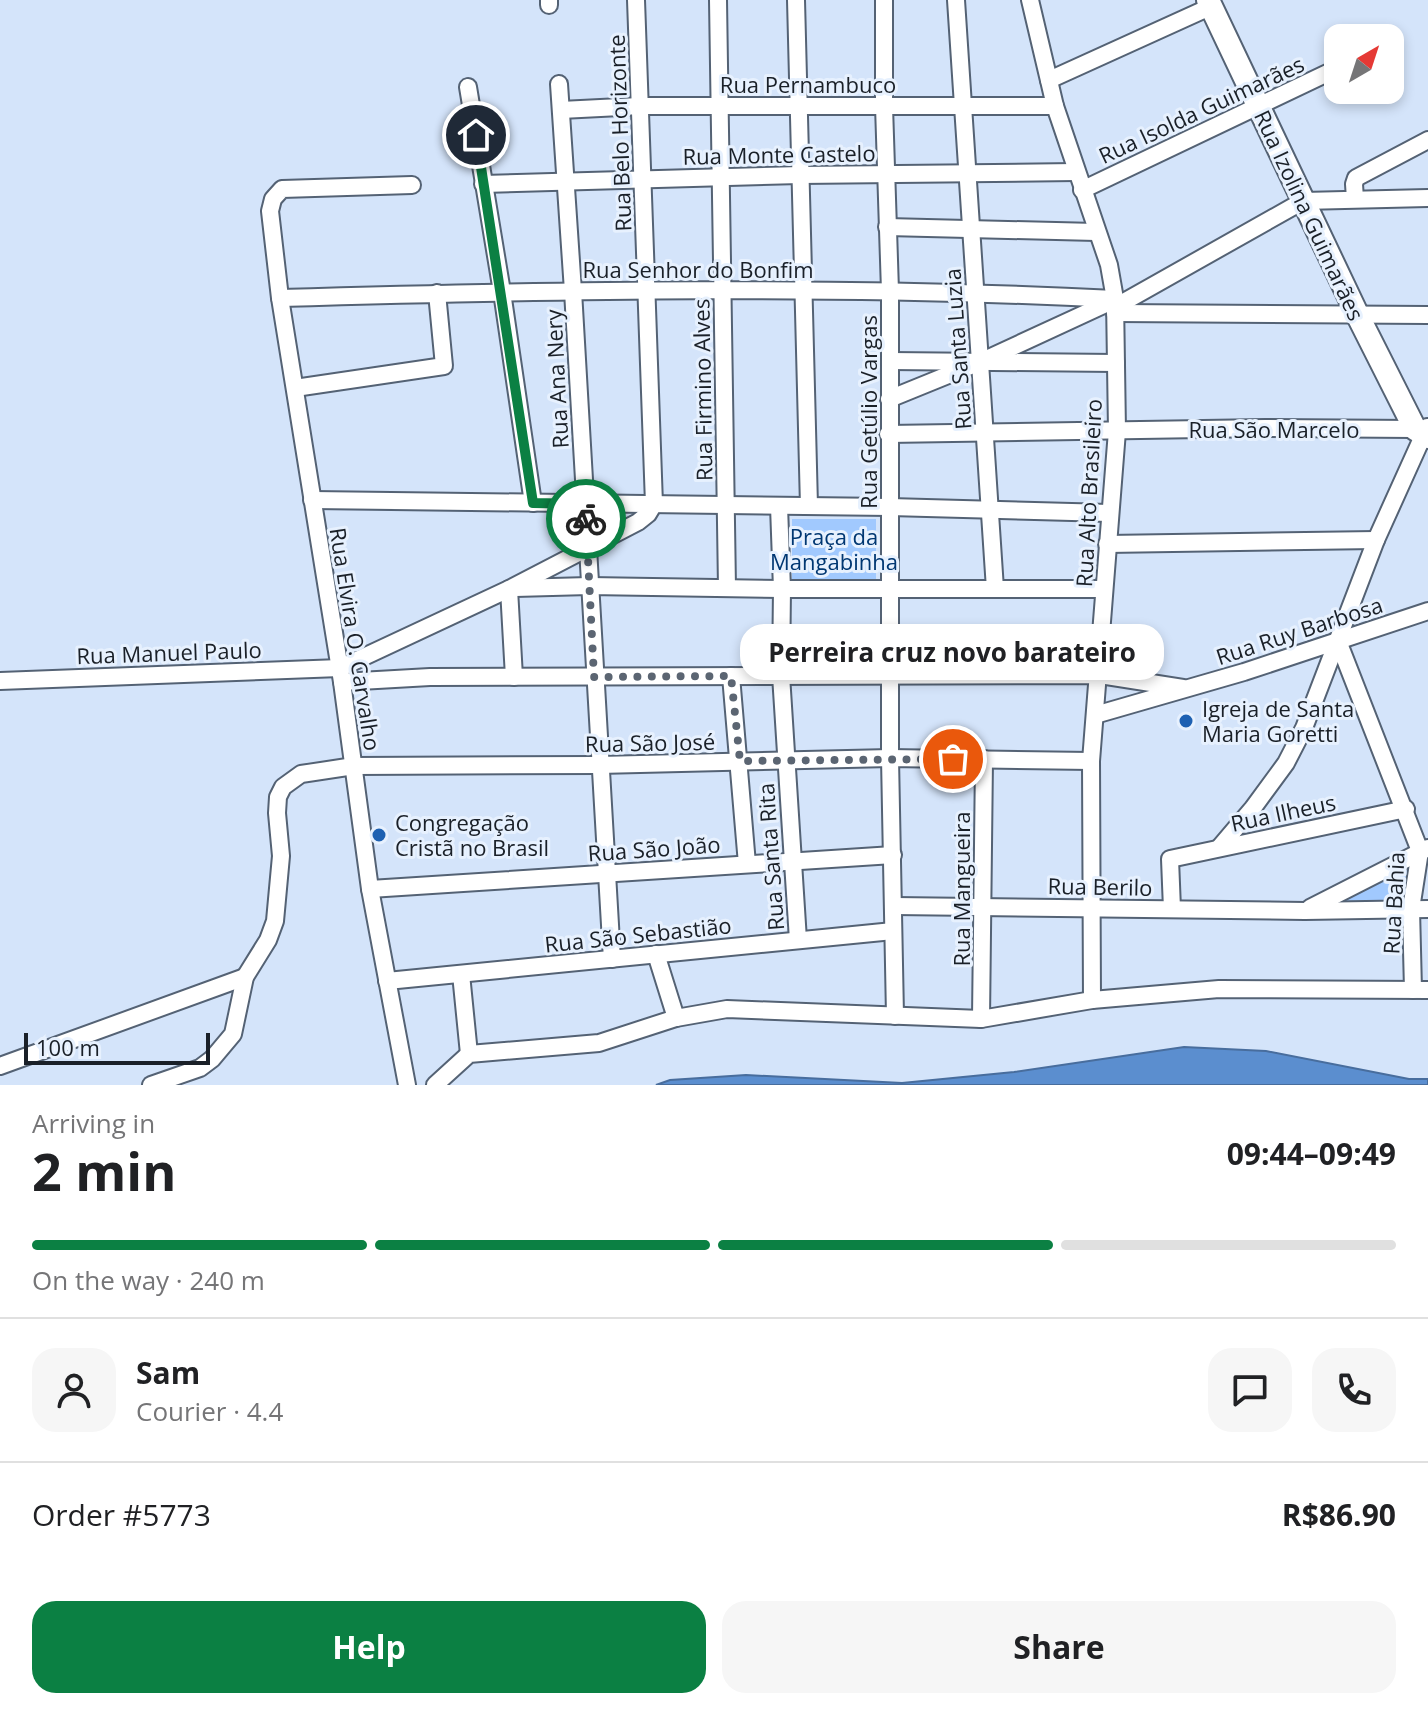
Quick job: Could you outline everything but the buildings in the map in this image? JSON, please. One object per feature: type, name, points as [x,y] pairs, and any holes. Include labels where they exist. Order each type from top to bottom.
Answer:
[{"type":"main road","name":"Rua Izolina Guimarães","points":[[1209,3],[1358,316],[1424,432]]},
{"type":"street","name":"Rua Belo Horizonte","points":[[636,0],[654,504]]},
{"type":"street","name":"Rua Firmino Alves","points":[[718,0],[727,588]]},
{"type":"street","points":[[796,0],[809,506]]},
{"type":"street","name":"Rua Getúlio Vargas","points":[[884,0],[890,291],[890,758],[895,1016]]},
{"type":"street","name":"Rua Santa Luzia","points":[[956,0],[995,589]]},
{"type":"street","name":"Rua Alto Brasileiro","points":[[1030,0],[1055,106],[1109,265],[1115,306],[1117,431],[1091,761],[1092,1000]]},
{"type":"street","points":[[1049,80],[1209,3]]},
{"type":"street","name":"Rua Isolda Guimarães","points":[[1082,190],[1324,75]]},
{"type":"street","name":"Rua Ana Nery","points":[[559,84],[612,959]]},
{"type":"street","points":[[468,87],[533,503]]},
{"type":"street","name":"Rua Pernambuco","points":[[561,110],[640,106],[1055,106]]},
{"type":"street","points":[[1355,199],[1356,178],[1428,140]]},
{"type":"street","name":"Rua Monte Castelo","points":[[483,184],[800,175],[1076,172]]},
{"type":"street","name":"Rua Elvira O. Carvalho","points":[[407,1085],[370,889],[341,675],[280,298],[270,211],[273,199],[282,189],[412,185]]},
{"type":"street","points":[[889,399],[1115,306],[1303,201],[1428,198]]},
{"type":"street","points":[[887,227],[1096,232]]},
{"type":"street","name":"Rua Senhor do Bonfim","points":[[280,298],[573,291],[975,292],[1115,306],[1358,316],[1428,315]]},
{"type":"street","points":[[295,388],[444,366],[437,293]]},
{"type":"street","points":[[890,361],[1116,363]]},
{"type":"street","name":"Rua São Marcelo","points":[[888,434],[1265,428],[1424,432]]},
{"type":"street","points":[[1219,848],[1286,763],[1318,696],[1376,540],[1424,432]]},
{"type":"street","points":[[312,500],[890,507],[1109,513]]},
{"type":"street","points":[[341,675],[638,522],[654,504]]},
{"type":"street","name":"Rua Santa Rita","points":[[779,506],[781,675],[798,940]]},
{"type":"street","points":[[1107,544],[1376,540]]},
{"type":"street","points":[[509,589],[589,586],[1104,589]]},
{"type":"street","points":[[509,589],[514,677]]},
{"type":"street","name":"Rua Ruy Barbosa","points":[[1095,715],[1244,672],[1428,611]]},
{"type":"street","name":"Rua Bahia","points":[[1338,641],[1424,849],[1411,909],[1420,990]]},
{"type":"street","name":"Rua Manuel Paulo","points":[[0,681],[341,675],[731,676]]},
{"type":"street","name":"Rua Ruy Barbosa","points":[[731,676],[1100,675],[1183,688]]},
{"type":"street","points":[[731,676],[747,864]]},
{"type":"street","name":"Rua São José","points":[[245,977],[268,940],[275,921],[281,856],[278,797],[283,787],[301,774],[354,766],[599,765],[890,758],[1091,761]]},
{"type":"street","name":"Rua Mangueira","points":[[981,1019],[984,759]]},
{"type":"street","name":"Rua Ilheus","points":[[1172,909],[1170,859],[1406,809]]},
{"type":"street","name":"Rua Berilo","points":[[1305,911],[1424,849]]},
{"type":"street","name":"Rua São João","points":[[370,889],[893,855]]},
{"type":"street","name":"Rua Berilo","points":[[894,906],[1305,911],[1428,909]]},
{"type":"street","name":"Rua São Sebastião","points":[[387,981],[893,931]]},
{"type":"street","points":[[656,954],[676,1018]]},
{"type":"street","points":[[461,974],[469,1054]]},
{"type":"street","points":[[0,1066],[245,977]]},
{"type":"street","points":[[151,1085],[200,1068],[223,1047],[233,1034],[245,977]]},
{"type":"street","points":[[435,1085],[469,1054],[599,1043],[676,1018],[727,1009],[981,1019],[1092,1000],[1219,989],[1420,990]]},
{"type":"green space","name":"Praça da Mangabinha","points":[[792,519],[876,519],[876,579],[792,579]]},
{"type":"green space","points":[[1410,865],[1405,901],[1342,902]]},
{"type":"shaded area","points":[[1184,1047],[1266,1051],[1409,1079],[1428,1079],[1428,1085],[656,1085],[670,1080],[746,1075],[902,1083],[1014,1072]]},
{"type":"way so far","points":[[586,519],[594,677],[731,676],[740,761],[953,759]]},
{"type":"place","name":"Igreja de Santa Maria Goretti","points":[[1186,721]]},
{"type":"place","name":"Perreira cruz novo barateiro","points":[[953,759]]},
{"type":"place","name":"Congregação Cristã no Brasil","points":[[379,835]]},
{"type":"route","points":[[476,135],[533,503],[585,504],[586,519]]}]
